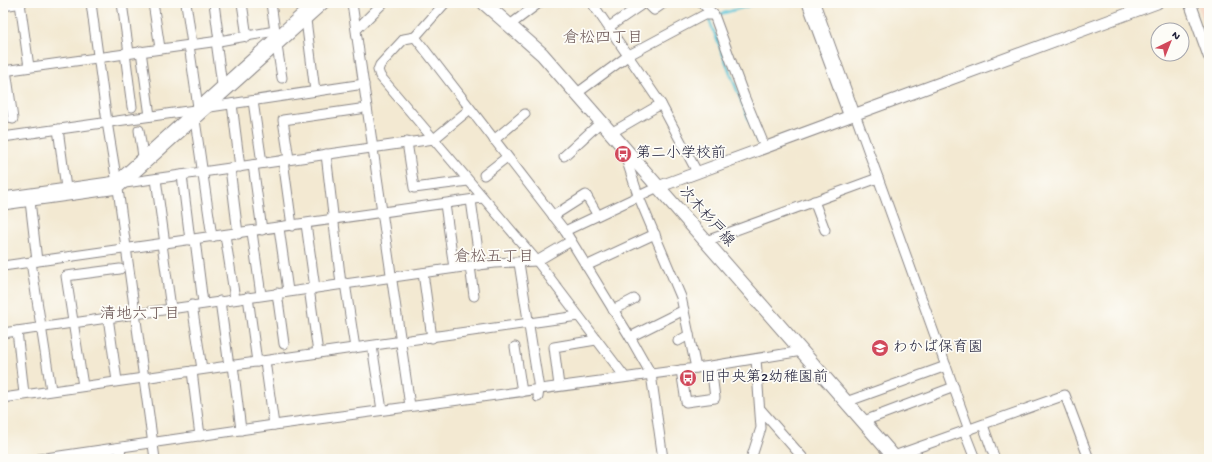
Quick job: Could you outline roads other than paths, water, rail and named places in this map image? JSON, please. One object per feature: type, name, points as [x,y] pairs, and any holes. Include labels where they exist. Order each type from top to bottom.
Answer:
[{"type":"main road","name":"次木杉戸線","points":[[484,3],[510,24],[542,54],[895,458]]},
{"type":"street","points":[[3,6],[21,3],[29,67]]},
{"type":"street","points":[[91,3],[155,459]]},
{"type":"street","points":[[122,3],[132,106]]},
{"type":"street","points":[[154,3],[160,48]]},
{"type":"street","points":[[186,3],[196,108]]},
{"type":"street","points":[[214,3],[222,85]]},
{"type":"street","points":[[242,3],[247,37]]},
{"type":"street","points":[[271,3],[276,33]]},
{"type":"street","points":[[125,183],[325,3]]},
{"type":"street","points":[[352,3],[357,29],[390,277],[410,406]]},
{"type":"street","points":[[357,29],[383,3]]},
{"type":"street","points":[[445,3],[415,36],[404,39],[380,65],[378,70],[380,76],[537,261],[625,377]]},
{"type":"street","points":[[510,24],[539,3]]},
{"type":"street","points":[[592,3],[629,55],[661,104],[697,172]]},
{"type":"street","points":[[609,27],[645,3],[654,10],[664,3]]},
{"type":"street","points":[[702,3],[714,14],[744,96],[766,147]]},
{"type":"street","points":[[807,3],[878,178],[954,387],[975,459]]},
{"type":"street","points":[[815,3],[852,116]]},
{"type":"street","points":[[564,231],[638,195],[697,172],[1157,3]]},
{"type":"street","points":[[1190,3],[1209,56]]},
{"type":"street","points":[[3,196],[66,188],[117,185],[143,156],[308,5]]},
{"type":"street","points":[[576,94],[629,55],[704,14],[714,14]]},
{"type":"street","points":[[306,20],[316,91]]},
{"type":"street","points":[[13,119],[4,71],[276,33]]},
{"type":"street","points":[[415,36],[564,231],[630,337],[651,374],[663,459]]},
{"type":"street","points":[[277,46],[282,78]]},
{"type":"street","points":[[141,51],[150,116]]},
{"type":"street","points":[[210,106],[364,84]]},
{"type":"street","points":[[253,101],[262,230]]},
{"type":"street","points":[[232,104],[240,166]]},
{"type":"street","points":[[611,133],[661,104]]},
{"type":"street","points":[[3,137],[196,108]]},
{"type":"street","points":[[292,226],[283,120],[360,109]]},
{"type":"street","points":[[3,196],[30,201],[125,183],[434,139],[470,109]]},
{"type":"street","points":[[494,140],[525,114]]},
{"type":"street","points":[[195,120],[212,237]]},
{"type":"street","points":[[564,156],[601,122]]},
{"type":"street","points":[[58,129],[66,188]]},
{"type":"street","points":[[139,130],[143,156]]},
{"type":"street","points":[[407,142],[414,188],[468,181]]},
{"type":"street","points":[[621,144],[638,195],[681,297],[696,368]]},
{"type":"street","points":[[326,154],[343,284],[355,348]]},
{"type":"street","points":[[484,175],[507,157]]},
{"type":"street","points":[[230,168],[238,234]]},
{"type":"street","points":[[182,175],[204,303]]},
{"type":"street","points":[[706,241],[878,178]]},
{"type":"street","points":[[156,179],[171,308]]},
{"type":"street","points":[[553,216],[586,195],[597,214]]},
{"type":"street","points":[[3,266],[381,214],[482,198]]},
{"type":"street","points":[[471,200],[480,265]]},
{"type":"street","points":[[30,201],[34,262],[51,390]]},
{"type":"street","points":[[814,201],[825,230]]},
{"type":"street","points":[[446,204],[454,268]]},
{"type":"street","points":[[306,224],[318,353]]},
{"type":"street","points":[[279,228],[288,291]]},
{"type":"street","points":[[252,232],[261,295]]},
{"type":"street","points":[[586,266],[655,234]]},
{"type":"street","points":[[225,235],[235,299]]},
{"type":"street","points":[[3,333],[42,326],[454,268],[537,261],[571,241]]},
{"type":"street","points":[[519,263],[538,393]]},
{"type":"street","points":[[470,266],[474,296]]},
{"type":"street","points":[[83,386],[66,276],[120,269]]},
{"type":"street","points":[[423,273],[432,338]]},
{"type":"street","points":[[277,293],[284,344]]},
{"type":"street","points":[[248,297],[274,425]]},
{"type":"street","points":[[613,310],[634,299]]},
{"type":"street","points":[[220,301],[241,430]]},
{"type":"street","points":[[192,305],[202,369]]},
{"type":"street","points":[[630,337],[684,310]]},
{"type":"street","points":[[3,398],[144,377],[528,325],[578,316]]},
{"type":"street","points":[[108,317],[117,381]]},
{"type":"street","points":[[17,331],[24,394]]},
{"type":"street","points":[[678,341],[689,335]]},
{"type":"street","points":[[559,386],[554,347],[596,340]]},
{"type":"street","points":[[372,346],[382,410]]},
{"type":"street","points":[[515,347],[522,392]]},
{"type":"street","points":[[39,459],[82,456],[120,448],[153,444],[189,442],[200,436],[410,406],[522,392],[538,393],[559,386],[711,366],[802,351]]},
{"type":"street","points":[[751,459],[761,428],[761,410],[756,359]]},
{"type":"street","points":[[681,370],[686,402],[715,398],[711,366]]},
{"type":"street","points":[[846,402],[946,366]]},
{"type":"street","points":[[192,371],[200,436]]},
{"type":"street","points":[[864,421],[954,387]]},
{"type":"street","points":[[895,458],[966,430],[1065,395],[1089,459]]},
{"type":"street","points":[[761,410],[804,459]]},
{"type":"street","points":[[983,425],[995,459]]},
{"type":"street","points":[[120,448],[121,459]]},
{"type":"waterway","points":[[717,15],[759,3]]},
{"type":"waterway","points":[[708,17],[758,143]]},
{"type":"place","name":"第二小学校前","points":[[623,154]]},
{"type":"place","name":"わかば保育園","points":[[880,348]]},
{"type":"place","name":"旧中央第2幼稚園前","points":[[688,378]]},
{"type":"district","name":"倉松四丁目","points":[[603,39]]},
{"type":"district","name":"倉松五丁目","points":[[494,258]]},
{"type":"district","name":"清地六丁目","points":[[140,315]]}]
